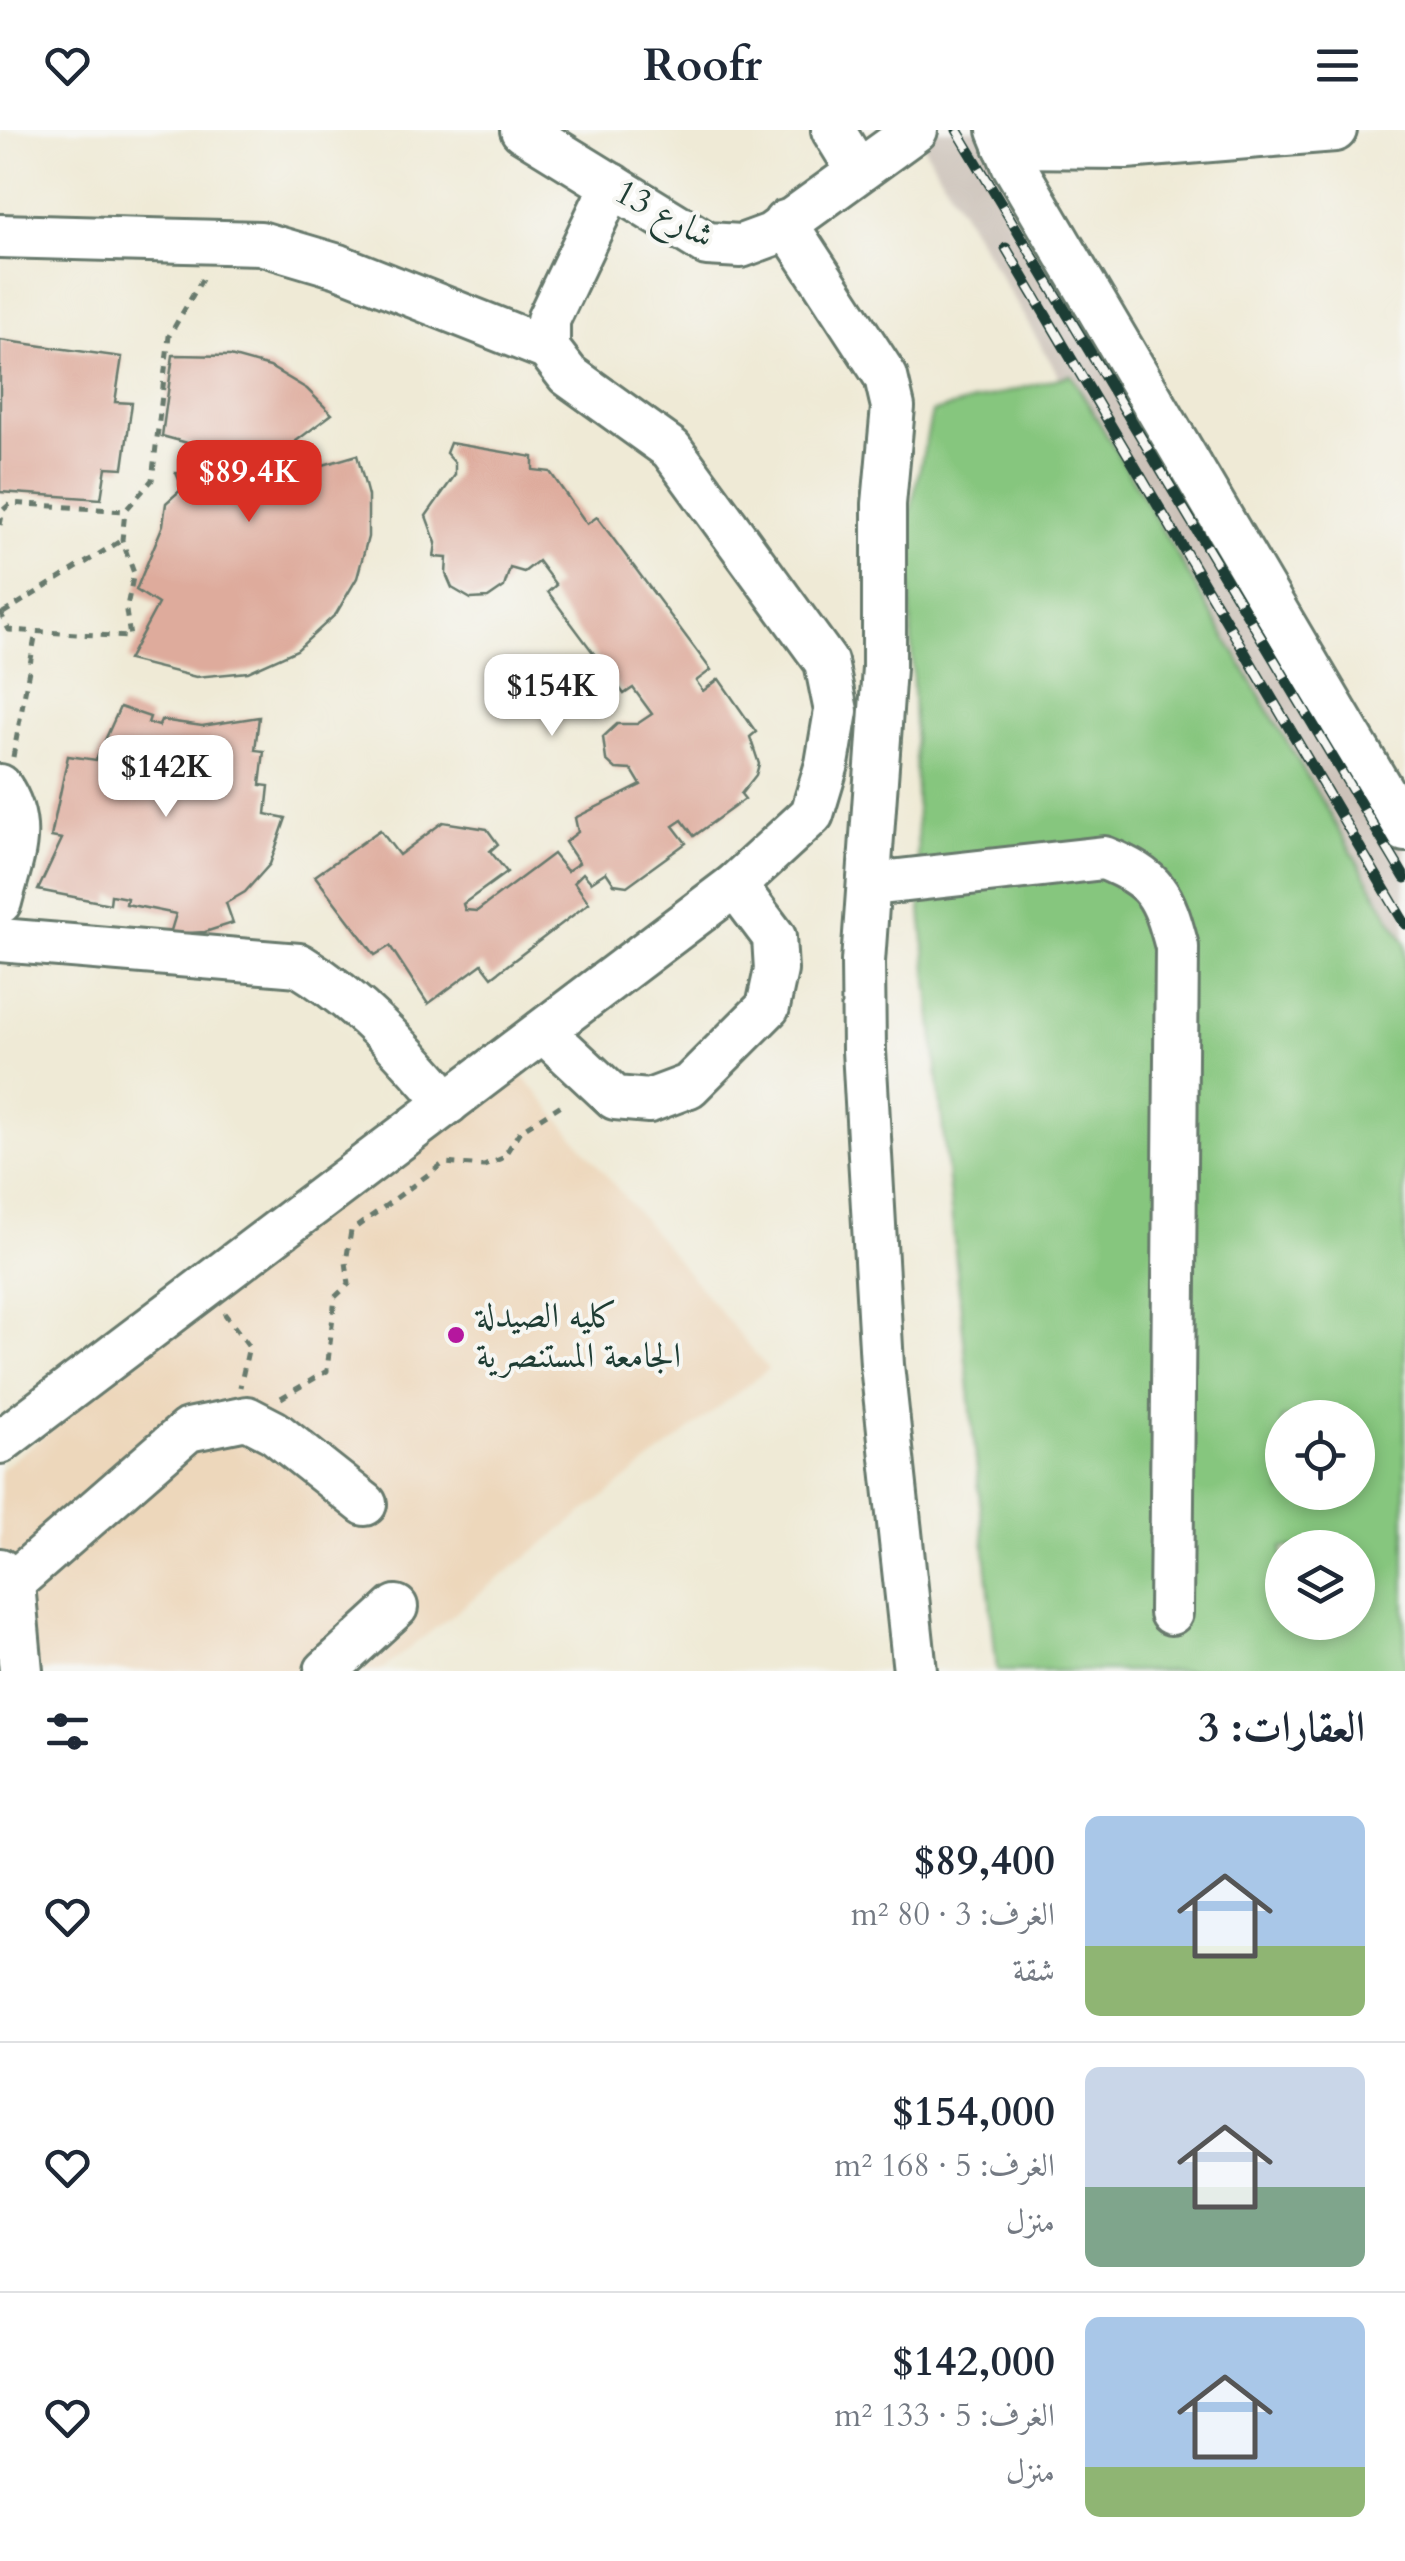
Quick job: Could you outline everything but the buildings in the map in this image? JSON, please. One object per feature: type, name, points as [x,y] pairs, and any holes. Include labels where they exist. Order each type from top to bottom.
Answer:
[{"type":"street","name":"شارع 13","points":[[522,130],[707,244],[755,242],[916,130]]},
{"type":"street","points":[[834,130],[857,169]]},
{"type":"street","points":[[1002,138],[1126,147],[1335,130]]},
{"type":"street","points":[[1002,138],[1405,830]]},
{"type":"street","points":[[548,349],[548,320],[612,185]]},
{"type":"street","points":[[786,222],[886,376],[893,406],[884,504],[884,668],[872,884],[863,962],[864,1050],[882,1365],[915,1671]]},
{"type":"street","points":[[0,236],[260,243],[338,266],[548,349],[568,374],[670,449],[826,662],[836,711],[812,814],[735,886],[0,1442]]},
{"type":"street","points":[[0,902],[18,831],[4,777]]},
{"type":"street","points":[[872,884],[1104,858],[1137,872],[1164,898],[1178,948],[1171,1613]]},
{"type":"street","points":[[543,1031],[615,1098],[649,1100],[689,1086],[768,1006],[776,970],[774,937],[735,886]]},
{"type":"street","points":[[0,940],[299,966],[338,989],[382,1026],[448,1102]]},
{"type":"street","points":[[21,1671],[4,1583],[188,1430],[247,1418],[274,1432],[365,1504]]},
{"type":"street","points":[[326,1671],[396,1606]]},
{"type":"path","points":[[122,540],[1,612],[10,630],[130,637],[126,611],[134,573],[122,540],[125,511],[152,480],[169,336],[209,268]]},
{"type":"path","points":[[0,525],[2,510],[11,502],[33,500],[125,511]]},
{"type":"path","points":[[4,777],[16,751],[36,632]]},
{"type":"path","points":[[201,1290],[249,1346],[238,1381],[247,1418],[328,1371],[335,1297],[350,1284],[346,1262],[352,1230],[444,1163],[484,1166],[503,1158],[520,1131],[554,1112],[593,1078]]},
{"type":"shaded area","points":[[914,130],[980,130],[1405,842],[1405,963]]},
{"type":"shaded area","name":"كليه الصيدلة الجامعة المستنصرية","points":[[514,1065],[768,1369],[380,1671],[0,1671],[0,1470]]},
{"type":"green space","points":[[1071,375],[1405,943],[1405,1671],[997,1671],[919,890],[908,522],[932,412]]},
{"type":"railway","points":[[957,130],[1405,878]]},
{"type":"railway","points":[[1006,248],[1405,924]]},
{"type":"place","name":"كليه الصيدلة الجامعة المستنصرية","points":[[456,1335]]}]
